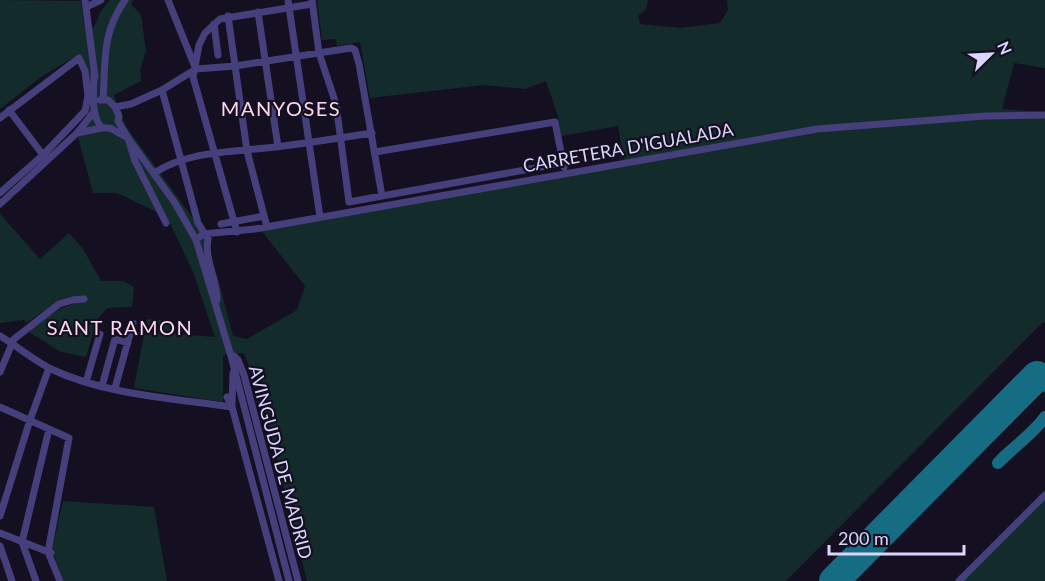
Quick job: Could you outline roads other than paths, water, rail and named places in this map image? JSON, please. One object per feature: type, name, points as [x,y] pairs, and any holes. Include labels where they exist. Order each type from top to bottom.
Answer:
[{"type":"street","points":[[101,0],[85,3],[94,73],[94,110],[96,120],[102,128]]},
{"type":"street","points":[[77,133],[102,100],[105,78],[104,57],[111,24],[125,0]]},
{"type":"street","points":[[168,0],[196,69]]},
{"type":"street","points":[[237,232],[193,77],[199,45],[205,33],[220,19],[228,16],[258,12],[288,4],[312,2],[319,53],[336,104],[349,202],[563,163]]},
{"type":"street","points":[[288,4],[320,217]]},
{"type":"street","points":[[258,12],[278,147]]},
{"type":"street","points":[[228,16],[247,151],[267,227]]},
{"type":"street","points":[[214,24],[218,56]]},
{"type":"street","points":[[102,100],[114,105],[131,104],[162,90],[196,69],[266,62],[351,48],[355,50],[372,133],[381,196]]},
{"type":"street","points":[[0,118],[79,58],[85,71],[88,105],[82,116],[68,136],[2,197]]},
{"type":"street","points":[[94,73],[102,100]]},
{"type":"street","points":[[105,78],[135,161],[166,223]]},
{"type":"street","points":[[162,90],[198,223],[206,234],[207,251],[217,292],[217,309]]},
{"type":"street","points":[[110,128],[131,104]]},
{"type":"street","points":[[9,110],[43,155]]},
{"type":"street","name":"CARRETERA D'IGUALADA","points":[[196,240],[206,234],[267,227],[817,129],[985,116],[1045,115]]},
{"type":"street","points":[[375,152],[555,122],[566,173]]},
{"type":"street","points":[[0,204],[2,197],[43,155],[68,136],[110,128],[128,138],[157,172],[175,203],[195,226],[206,234]]},
{"type":"street","points":[[157,172],[182,161],[214,152],[247,151],[372,133]]},
{"type":"street","name":"AVINGUDA DE MADRID","points":[[175,203],[196,240],[217,309],[288,581]]},
{"type":"street","points":[[221,224],[264,216]]},
{"type":"street","points":[[0,372],[14,339],[60,304],[84,299]]},
{"type":"street","points":[[115,388],[134,323]]},
{"type":"street","points":[[86,382],[100,334]]},
{"type":"street","points":[[0,336],[49,368],[86,382],[143,394],[232,406],[233,365]]},
{"type":"street","points":[[102,386],[115,339],[128,343]]},
{"type":"street","name":"AVINGUDA DE MADRID","points":[[231,356],[238,360],[244,375],[298,581]]},
{"type":"street","points":[[0,516],[49,368]]},
{"type":"street","name":"AVINGUDA DE MADRID","points":[[227,397],[232,406],[279,581]]},
{"type":"street","points":[[0,406],[69,438],[49,552],[60,581]]},
{"type":"street","points":[[36,581],[21,542],[49,429]]},
{"type":"street","points":[[959,581],[1045,495]]},
{"type":"street","points":[[0,533],[49,552]]},
{"type":"street","points":[[0,546],[12,581]]},
{"type":"district","name":"MANYOSES","points":[[281,108]]},
{"type":"district","name":"SANT RAMON","points":[[120,327]]}]
